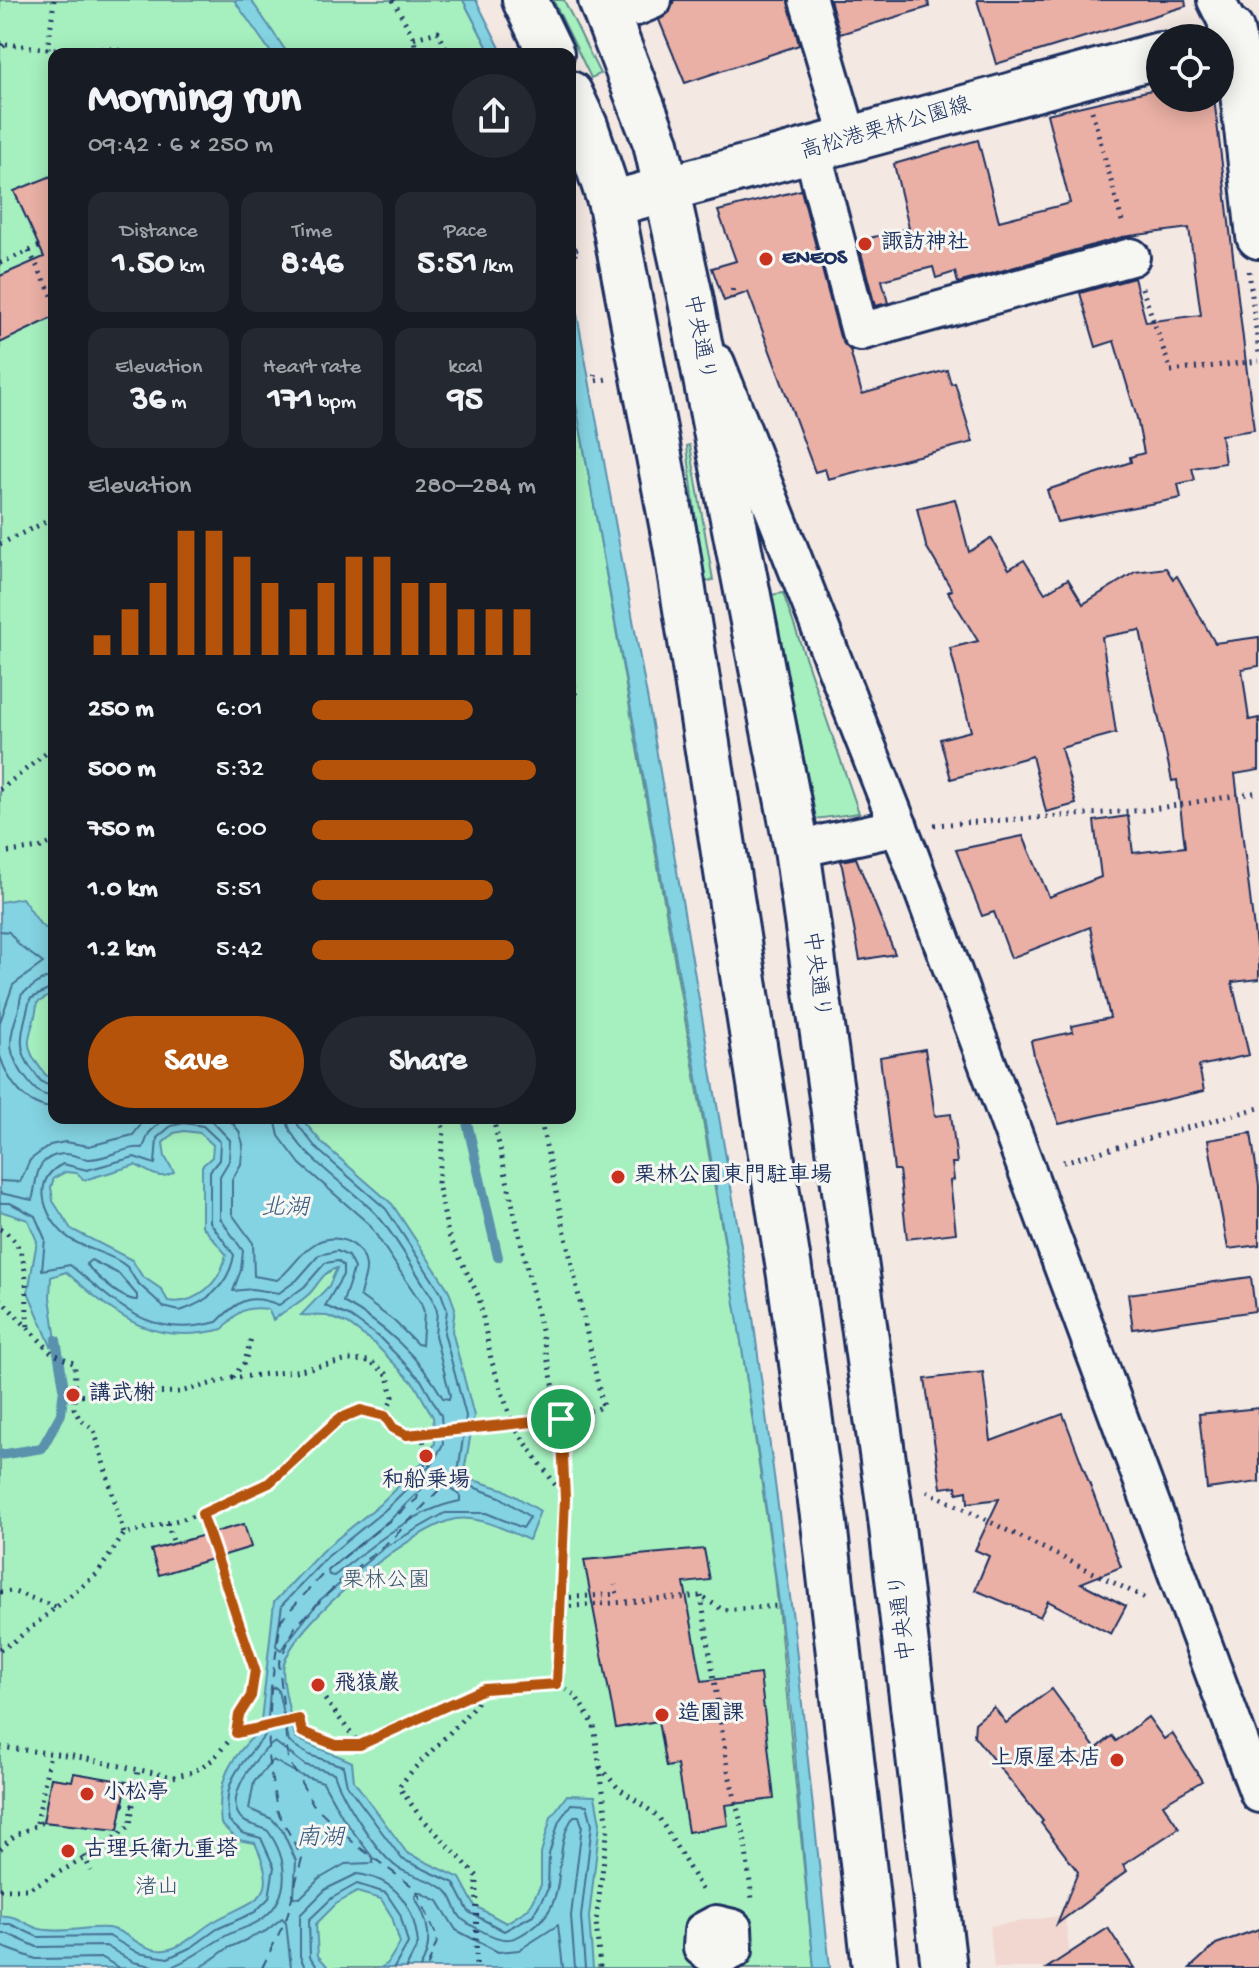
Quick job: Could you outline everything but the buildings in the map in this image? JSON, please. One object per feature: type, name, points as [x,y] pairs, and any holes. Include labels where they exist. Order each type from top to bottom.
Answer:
[{"type":"main road","points":[[525,0],[548,48]]},
{"type":"main road","name":"中央通り","points":[[630,2],[649,121],[690,296],[797,849],[890,1510],[944,1968]]},
{"type":"main road","points":[[1229,22],[1241,75],[1259,236]]},
{"type":"main road","name":"高松港栗林公園線","points":[[611,204],[1146,59]]},
{"type":"main road","points":[[576,107],[611,204],[676,545],[790,1276],[824,1523],[875,1968]]},
{"type":"street","points":[[808,0],[843,119]]},
{"type":"street","points":[[812,150],[860,332],[1131,257]]},
{"type":"street","points":[[690,296],[917,826],[1259,1794]]},
{"type":"street","points":[[797,849],[917,826]]},
{"type":"path","points":[[48,48],[54,0]]},
{"type":"path","points":[[393,0],[414,38],[415,48]]},
{"type":"path","points":[[414,38],[438,32],[446,48]]},
{"type":"path","points":[[2,45],[48,49]]},
{"type":"path","points":[[0,263],[39,247]]},
{"type":"path","points":[[29,251],[48,287]]},
{"type":"path","points":[[595,374],[595,381],[612,379]]},
{"type":"path","points":[[0,544],[48,521]]},
{"type":"path","points":[[0,790],[48,752]]},
{"type":"path","points":[[917,826],[1146,810],[1259,792]]},
{"type":"path","points":[[0,852],[48,844]]},
{"type":"path","points":[[1063,1162],[1259,1108]]},
{"type":"path","points":[[442,1124],[444,1131],[438,1183],[448,1234],[479,1297],[491,1359],[513,1425],[565,1498]]},
{"type":"path","points":[[494,1124],[561,1419],[565,1498],[557,1684]]},
{"type":"path","points":[[0,1649],[12,1643],[97,1574],[124,1534],[202,1514],[269,1483],[339,1419],[361,1410],[385,1416],[393,1428],[407,1435],[561,1419],[603,1407],[541,1124]]},
{"type":"path","points":[[0,1229],[5,1231],[22,1257],[27,1275],[28,1328]]},
{"type":"path","points":[[0,1299],[52,1353],[75,1364],[74,1408],[79,1418],[94,1430],[124,1534]]},
{"type":"path","points":[[232,1378],[245,1362],[251,1338]]},
{"type":"path","points":[[73,1395],[180,1392],[232,1378],[295,1371],[349,1360],[370,1361],[388,1375],[393,1397],[385,1416]]},
{"type":"path","points":[[422,1433],[426,1456]]},
{"type":"path","points":[[926,1491],[1145,1598]]},
{"type":"path","points":[[0,1747],[50,1753],[173,1777],[193,1772],[212,1760],[236,1733],[239,1715],[251,1696],[255,1670],[202,1514]]},
{"type":"path","points":[[167,1523],[174,1544]]},
{"type":"path","points":[[562,1598],[617,1594],[615,1585]]},
{"type":"path","points":[[595,1588],[596,1596]]},
{"type":"path","points":[[0,1592],[12,1591],[57,1607]]},
{"type":"path","points":[[562,1607],[701,1596],[723,1610],[778,1606]]},
{"type":"path","points":[[701,1596],[728,1770],[744,1835],[753,1910]]},
{"type":"path","points":[[236,1733],[299,1719],[302,1732],[336,1745],[360,1745],[484,1689],[557,1684],[575,1695],[594,1725],[608,1827],[596,1921],[600,1968]]},
{"type":"path","points":[[318,1685],[324,1698],[360,1745]]},
{"type":"path","points":[[476,1968],[477,1876],[419,1815],[399,1787],[415,1765],[478,1703],[484,1689]]},
{"type":"path","points":[[0,1849],[14,1836],[40,1822],[50,1753]]},
{"type":"path","points":[[599,1767],[618,1788],[658,1816],[710,1903],[716,1924]]},
{"type":"path","points":[[0,1889],[28,1889],[100,1850],[125,1830],[130,1825],[138,1770]]},
{"type":"path","points":[[123,1805],[133,1806]]},
{"type":"path","points":[[84,1856],[91,1871]]},
{"type":"shaded area","points":[[1065,1915],[1070,1958],[1076,1968],[994,1968],[990,1926]]},
{"type":"green space","name":"栗林公園","points":[[0,0],[463,0],[488,48],[48,48],[48,1124],[576,1124],[576,404],[737,1313],[775,1575],[814,1968],[0,1968]]},
{"type":"green space","points":[[553,0],[564,0],[600,74],[591,78]]},
{"type":"green space","points":[[690,445],[713,580],[703,582],[687,446]]},
{"type":"green space","points":[[783,593],[859,813],[816,819],[771,595]]},
{"type":"water","points":[[234,0],[251,0],[284,48],[268,48]]},
{"type":"water","points":[[463,0],[476,0],[500,48],[488,48]]},
{"type":"water","points":[[576,309],[649,707],[752,1310],[793,1619],[830,1968],[814,1968],[775,1572],[730,1270],[576,403]]},
{"type":"water","points":[[22,898],[40,924],[48,930],[48,997],[37,1003],[29,1041],[33,1057],[48,1076],[48,1124],[306,1124],[323,1144],[392,1204],[448,1289],[455,1308],[452,1331],[474,1416],[463,1477],[503,1489],[540,1511],[529,1540],[490,1523],[458,1519],[406,1543],[354,1581],[309,1625],[293,1646],[283,1671],[287,1700],[295,1737],[352,1762],[354,1781],[407,1853],[460,1878],[475,1906],[506,1923],[528,1909],[541,1885],[541,1853],[551,1817],[567,1795],[595,1796],[600,1823],[589,1917],[593,1968],[380,1968],[387,1964],[400,1943],[392,1917],[381,1899],[357,1892],[336,1904],[316,1924],[318,1956],[329,1968],[0,1968],[0,1916],[49,1930],[108,1928],[149,1948],[165,1950],[184,1943],[213,1922],[260,1896],[266,1877],[255,1843],[238,1840],[221,1824],[220,1809],[227,1772],[240,1751],[260,1730],[274,1602],[322,1551],[380,1504],[428,1457],[435,1443],[433,1417],[415,1385],[375,1344],[348,1324],[327,1316],[301,1315],[329,1286],[337,1268],[324,1275],[306,1297],[273,1320],[268,1309],[247,1309],[237,1314],[223,1329],[198,1334],[155,1331],[137,1324],[102,1302],[66,1272],[51,1277],[50,1297],[56,1340],[51,1346],[28,1292],[37,1241],[28,1220],[0,1211],[0,902]],"holes":[[[174,1133],[200,1133],[213,1145],[212,1157],[202,1166],[202,1226],[226,1254],[213,1282],[206,1290],[188,1300],[168,1301],[161,1289],[142,1276],[132,1260],[71,1229],[53,1201],[51,1187],[54,1178],[65,1172],[77,1173],[84,1180],[135,1165],[163,1176],[174,1172],[165,1157],[163,1143]]]},
{"type":"waterway","points":[[467,1124],[498,1257]]},
{"type":"waterway","points":[[0,1455],[42,1448],[61,1414],[64,1388],[56,1340]]},
{"type":"ferry route","points":[[426,1456],[438,1491],[393,1538],[342,1579],[295,1627],[279,1662],[288,1759],[313,1804],[356,1845],[416,1889],[438,1939],[427,1968]]},
{"type":"ferry route","points":[[262,1968],[287,1917],[302,1858],[277,1810],[268,1757],[271,1688],[281,1620],[324,1573],[417,1499],[426,1458]]},
{"type":"place","name":"諏訪神社","points":[[865,244]]},
{"type":"place","name":"ENEOS","points":[[766,259]]},
{"type":"place","name":"栗林公園東門駐車場","points":[[618,1177]]},
{"type":"place","name":"講武榭","points":[[73,1395]]},
{"type":"place","name":"和船乗場","points":[[426,1456]]},
{"type":"place","name":"飛猿巌","points":[[318,1685]]},
{"type":"place","name":"造園課","points":[[662,1715]]},
{"type":"place","name":"上原屋本店","points":[[1117,1760]]},
{"type":"place","name":"小松亭","points":[[87,1794]]},
{"type":"place","name":"古理兵衛九重塔","points":[[68,1851]]},
{"type":"route","points":[[361,1410],[385,1416],[393,1428],[407,1435],[561,1419],[565,1498],[557,1684],[484,1689],[360,1745],[336,1745],[302,1732],[299,1719],[236,1733],[239,1715],[251,1696],[255,1670],[202,1514],[269,1483],[339,1419],[361,1410]]},
{"type":"water label","name":"北湖","points":[[285,1209]]},
{"type":"water label","name":"南湖","points":[[320,1839]]},
{"type":"park label","name":"渚山","points":[[157,1889]]}]
